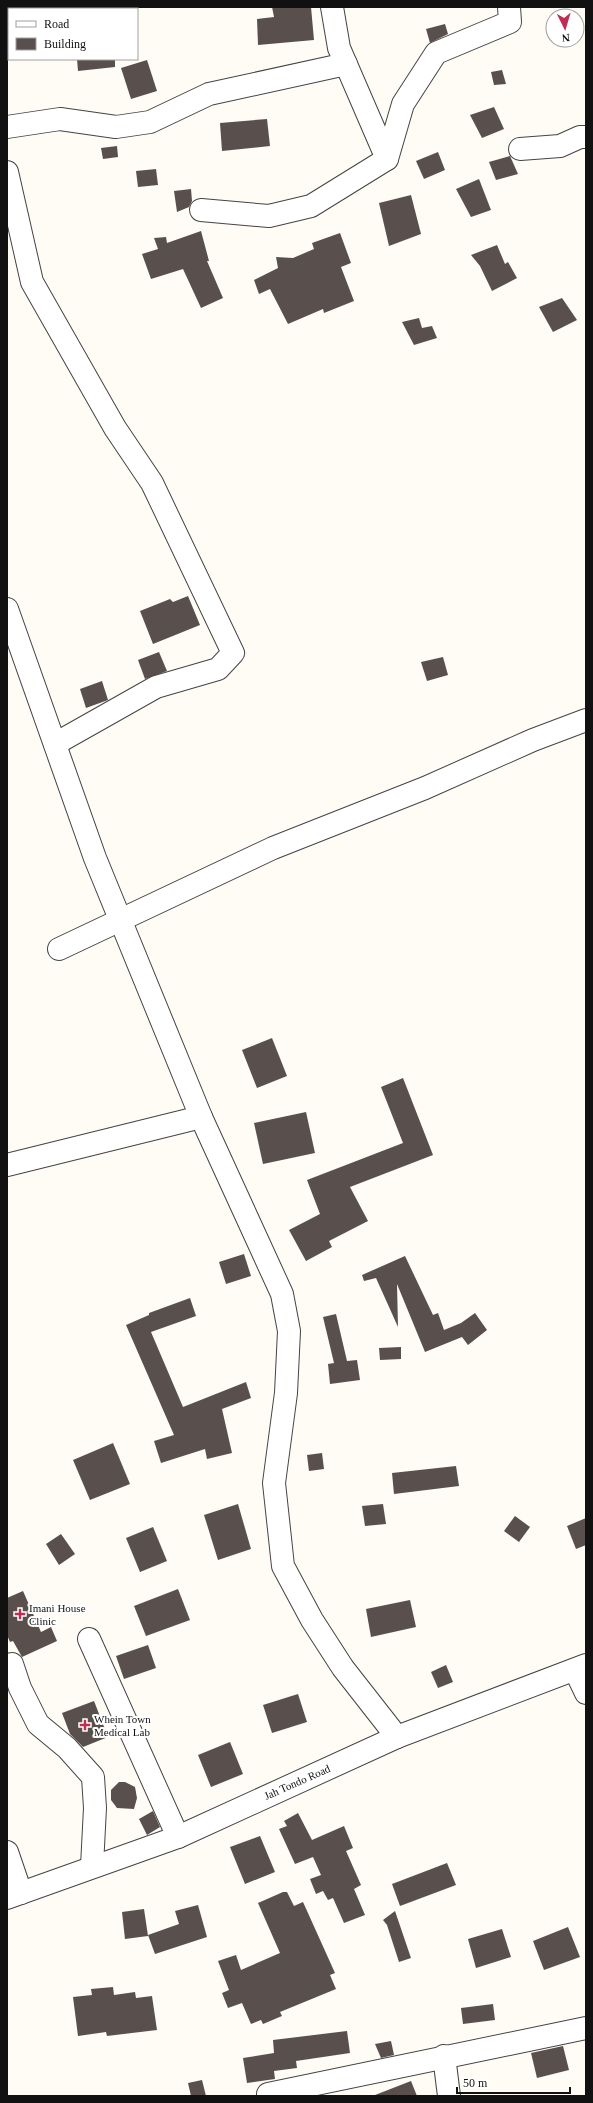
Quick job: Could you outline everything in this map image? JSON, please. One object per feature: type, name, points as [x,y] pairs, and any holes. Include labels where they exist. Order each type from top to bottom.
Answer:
[{"type":"street","points":[[332,7],[339,48],[387,159]]},
{"type":"street","points":[[201,210],[269,216],[311,206],[387,159],[404,104],[436,53],[510,22],[509,7]]},
{"type":"street","points":[[7,127],[60,119],[116,127],[150,122],[209,94],[346,64]]},
{"type":"street","points":[[520,149],[560,146],[580,137],[586,137]]},
{"type":"street","points":[[7,172],[32,282],[115,428],[152,483],[233,653],[218,669],[156,687],[55,744]]},
{"type":"street","points":[[7,609],[95,858],[201,1117],[282,1294],[289,1331],[286,1393],[274,1484],[283,1566],[312,1620],[343,1668],[397,1737]]},
{"type":"street","points":[[59,949],[273,848],[425,788],[532,740],[586,720]]},
{"type":"street","points":[[7,1165],[201,1117]]},
{"type":"street","points":[[89,1639],[178,1837]]},
{"type":"street","points":[[12,1664],[20,1688],[38,1724],[67,1748],[93,1777],[95,1808],[92,1866]]},
{"type":"street","points":[[580,1668],[586,1693]]},
{"type":"street","name":"Jah Tondo Road","points":[[14,1895],[92,1866],[178,1837],[397,1737],[580,1668]]},
{"type":"street","points":[[7,1852],[14,1895]]},
{"type":"street","points":[[268,2094],[360,2076],[444,2056],[586,2028]]},
{"type":"street","points":[[444,2056],[449,2096]]},
{"type":"building","points":[[272,7],[311,7],[314,40],[258,45],[257,19],[274,17]]},
{"type":"building","points":[[445,24],[448,34],[430,43],[426,29]]},
{"type":"building","points":[[77,60],[115,60],[115,67],[78,71]]},
{"type":"building","points":[[147,60],[157,91],[131,99],[121,68]]},
{"type":"building","points":[[502,70],[506,84],[494,85],[491,72]]},
{"type":"building","points":[[494,107],[504,129],[482,138],[470,115]]},
{"type":"building","points":[[267,119],[270,146],[222,151],[220,123]]},
{"type":"building","points":[[117,146],[118,157],[103,159],[101,148]]},
{"type":"building","points":[[438,152],[445,170],[424,179],[416,161]]},
{"type":"building","points":[[510,156],[518,174],[496,180],[489,162]]},
{"type":"building","points":[[156,169],[158,185],[138,187],[136,171]]},
{"type":"building","points":[[479,179],[491,210],[471,217],[456,189]]},
{"type":"building","points":[[191,189],[192,201],[189,207],[177,212],[174,191]]},
{"type":"building","points":[[411,195],[421,234],[389,246],[379,203]]},
{"type":"building","points":[[201,231],[209,261],[207,261],[223,298],[201,308],[183,269],[151,279],[142,254],[158,249],[154,238],[166,237],[167,243]]},
{"type":"building","points":[[340,233],[351,263],[341,267],[354,301],[324,313],[323,309],[288,324],[270,289],[259,294],[254,280],[278,268],[276,257],[293,258],[314,249],[312,243]]},
{"type":"building","points":[[497,245],[505,264],[508,262],[517,278],[492,291],[480,266],[471,255]]},
{"type":"building","points":[[562,298],[577,320],[553,332],[539,307]]},
{"type":"building","points":[[419,318],[422,328],[432,326],[437,338],[414,345],[402,322]]},
{"type":"building","points":[[188,596],[200,625],[153,644],[140,611],[170,599],[173,602]]},
{"type":"building","points":[[159,652],[167,671],[145,679],[138,660]]},
{"type":"building","points":[[443,657],[448,675],[427,681],[421,662]]},
{"type":"building","points":[[102,681],[108,700],[86,708],[80,689]]},
{"type":"building","points":[[272,1038],[287,1076],[257,1088],[242,1050]]},
{"type":"building","points":[[403,1078],[433,1155],[350,1187],[368,1221],[329,1241],[332,1247],[306,1261],[289,1230],[320,1214],[307,1180],[403,1143],[381,1087]]},
{"type":"building","points":[[306,1112],[315,1153],[263,1164],[254,1123]]},
{"type":"building","points":[[244,1254],[251,1276],[226,1284],[219,1262]]},
{"type":"building","points":[[405,1256],[433,1315],[438,1313],[444,1330],[461,1323],[475,1313],[487,1330],[468,1345],[462,1337],[425,1352],[397,1284],[398,1327],[376,1278],[364,1281],[362,1275]]},
{"type":"building","points":[[190,1298],[196,1316],[151,1332],[183,1407],[246,1382],[251,1398],[222,1409],[232,1453],[207,1459],[205,1449],[161,1463],[154,1441],[174,1435],[126,1325],[149,1315],[149,1313]]},
{"type":"building","points":[[336,1314],[347,1361],[357,1360],[360,1380],[330,1384],[328,1364],[334,1363],[323,1317]]},
{"type":"building","points":[[401,1347],[401,1359],[380,1360],[379,1348]]},
{"type":"building","points":[[113,1443],[130,1484],[90,1500],[73,1460]]},
{"type":"building","points":[[322,1453],[324,1469],[309,1471],[307,1455]]},
{"type":"building","points":[[456,1466],[459,1486],[394,1494],[392,1473]]},
{"type":"building","points":[[238,1504],[251,1549],[218,1560],[204,1515]]},
{"type":"building","points":[[383,1504],[386,1524],[365,1526],[362,1506]]},
{"type":"building","points":[[515,1516],[530,1527],[519,1542],[504,1531]]},
{"type":"building","points":[[586,1518],[586,1545],[576,1549],[567,1526]]},
{"type":"building","points":[[153,1527],[167,1561],[140,1572],[126,1538]]},
{"type":"building","points":[[61,1534],[75,1554],[59,1565],[46,1544]]},
{"type":"building","points":[[178,1589],[190,1620],[146,1636],[134,1606]]},
{"type":"building","name":"Imani House Clinic","points":[[23,1591],[41,1632],[51,1627],[57,1641],[22,1657],[13,1641],[10,1642],[7,1635],[7,1598]]},
{"type":"building","points":[[410,1600],[416,1627],[371,1637],[366,1609]]},
{"type":"building","points":[[148,1645],[156,1668],[124,1679],[116,1656]]},
{"type":"building","points":[[446,1665],[453,1682],[438,1688],[431,1672]]},
{"type":"building","points":[[298,1694],[307,1722],[272,1733],[263,1705]]},
{"type":"building","name":"Whein Town Medical Lab","points":[[94,1701],[108,1737],[83,1747],[70,1734],[62,1713]]},
{"type":"building","points":[[230,1742],[243,1774],[211,1787],[198,1755]]},
{"type":"building","points":[[119,1782],[125,1782],[135,1787],[137,1798],[134,1809],[117,1808],[111,1800],[111,1790]]},
{"type":"building","points":[[153,1811],[160,1827],[147,1835],[139,1819]]},
{"type":"building","points":[[298,1813],[312,1840],[344,1826],[353,1848],[346,1851],[361,1885],[354,1889],[365,1915],[344,1923],[333,1898],[328,1900],[323,1891],[316,1894],[310,1879],[321,1875],[313,1857],[295,1864],[279,1829],[287,1826],[284,1821]]},
{"type":"building","points":[[260,1836],[275,1872],[245,1884],[230,1847]]},
{"type":"building","points":[[447,1863],[456,1885],[400,1906],[392,1884]]},
{"type":"building","points":[[283,1892],[287,1892],[294,1906],[303,1902],[335,1973],[330,1975],[336,1989],[280,2012],[282,2016],[263,2024],[261,2020],[251,2024],[242,2003],[228,2008],[222,1993],[229,1990],[218,1961],[236,1955],[241,1970],[280,1953],[258,1903]]},
{"type":"building","points":[[198,1905],[207,1937],[155,1954],[148,1935],[179,1924],[175,1911]]},
{"type":"building","points":[[144,1909],[148,1936],[125,1939],[122,1912]]},
{"type":"building","points":[[395,1911],[411,1958],[399,1962],[387,1925],[383,1920]]},
{"type":"building","points":[[568,1927],[580,1957],[544,1970],[533,1941]]},
{"type":"building","points":[[502,1929],[511,1957],[476,1968],[468,1939]]},
{"type":"building","points":[[113,1987],[114,1995],[135,1992],[136,1998],[152,1996],[157,2030],[107,2036],[106,2032],[78,2036],[73,1997],[92,1995],[91,1989]]},
{"type":"building","points":[[493,2004],[495,2020],[463,2024],[461,2008]]},
{"type":"building","points":[[347,2031],[350,2053],[296,2061],[297,2068],[274,2071],[275,2079],[247,2083],[243,2058],[274,2053],[273,2040]]},
{"type":"building","points":[[391,2041],[394,2055],[381,2058],[375,2044]]},
{"type":"building","points":[[563,2046],[569,2070],[537,2078],[531,2053]]},
{"type":"building","points":[[202,2080],[206,2096],[191,2096],[188,2083]]},
{"type":"building","points":[[411,2081],[417,2096],[375,2096],[375,2095]]},
{"type":"place","name":"Imani House Clinic","points":[[20,1614]]},
{"type":"place","name":"Whein Town Medical Lab","points":[[85,1725]]}]
